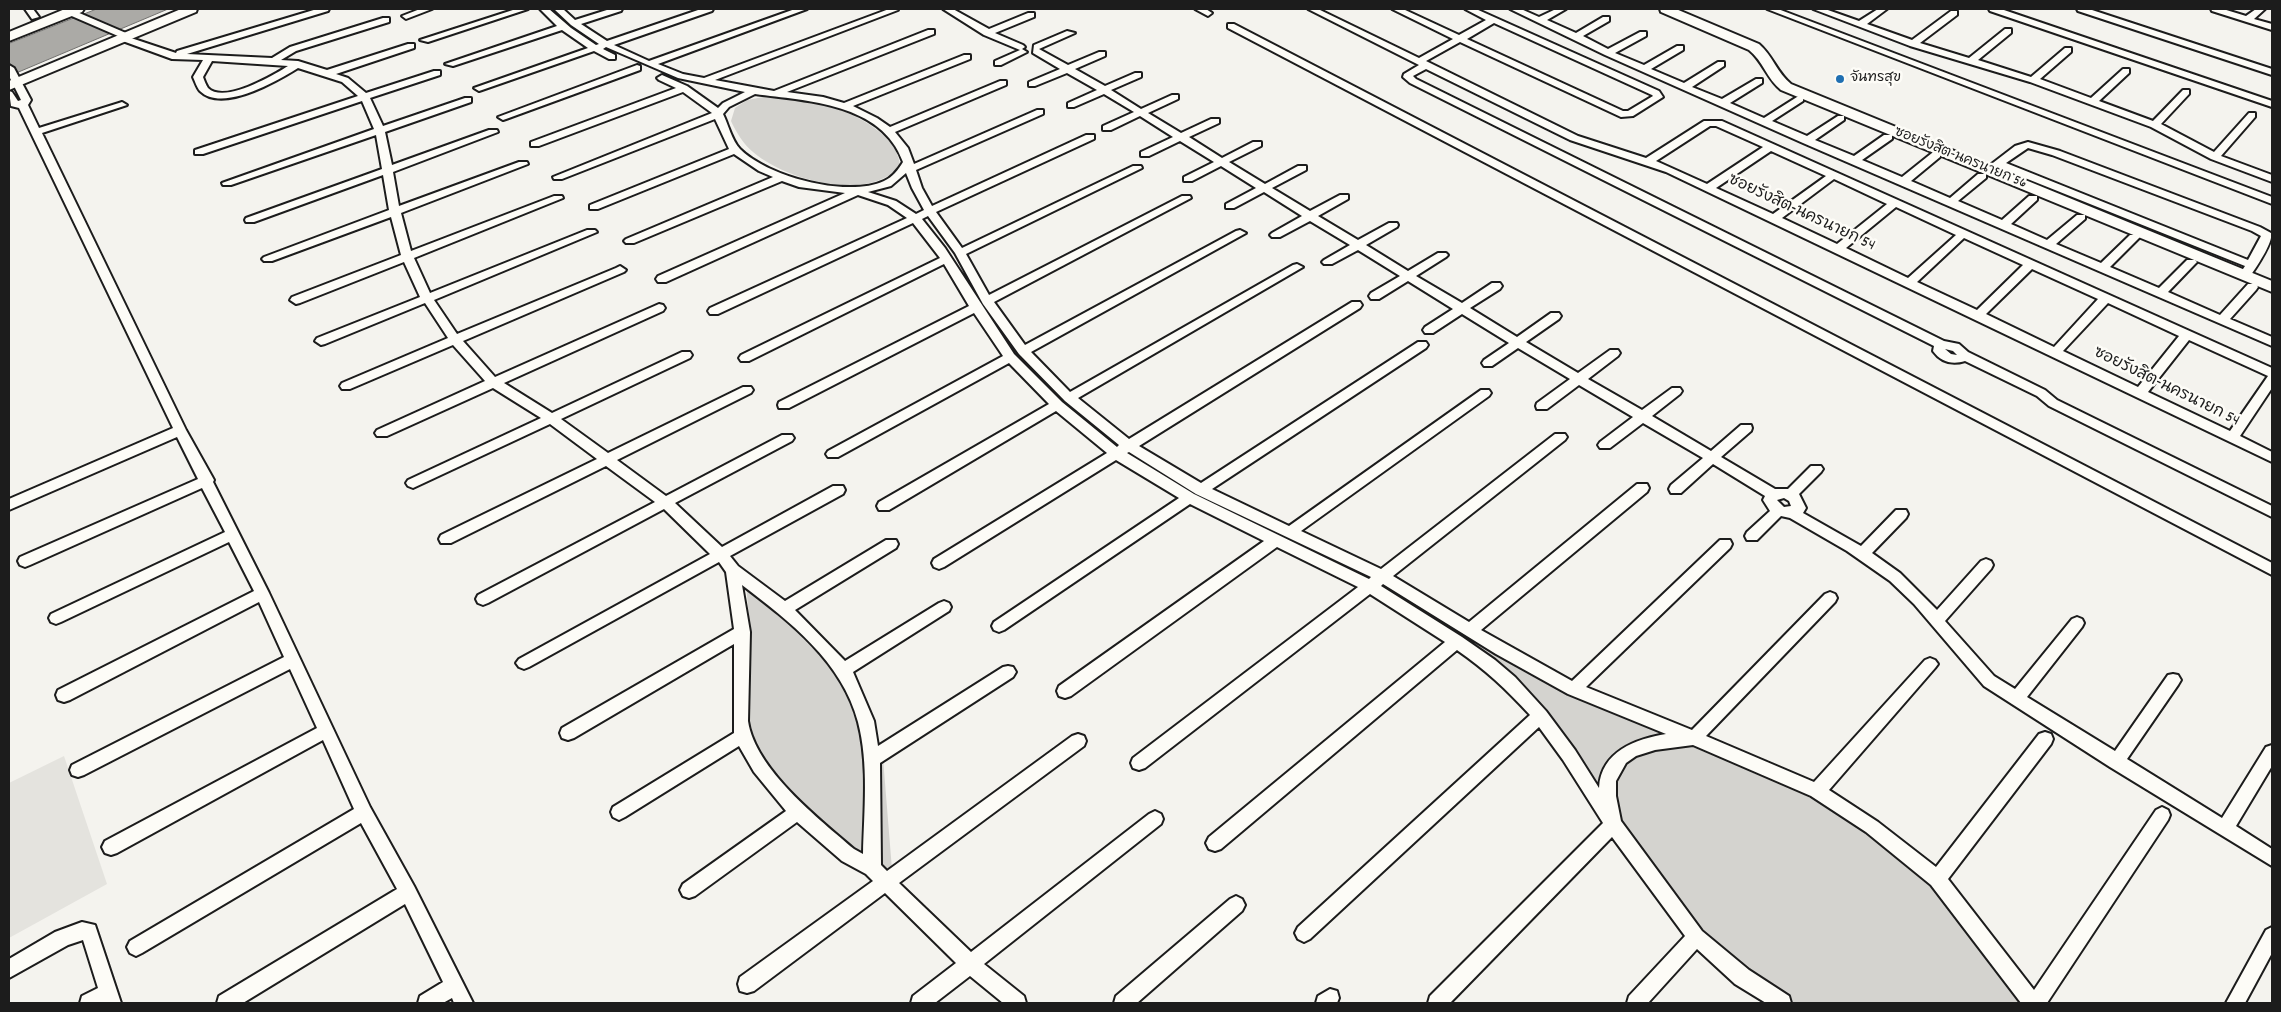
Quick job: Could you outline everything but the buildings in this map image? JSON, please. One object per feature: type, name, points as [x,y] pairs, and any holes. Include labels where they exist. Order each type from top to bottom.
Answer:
[{"type":"main road","points":[[9,27],[32,13],[55,9]]},
{"type":"main road","points":[[9,36],[75,12]]},
{"type":"street","points":[[191,9],[11,82],[14,104],[23,105],[180,430],[207,480],[232,535],[262,593],[292,660],[328,730],[364,812],[408,892],[464,1003]]},
{"type":"street","points":[[75,12],[172,56],[325,9]]},
{"type":"street","points":[[406,16],[428,9]]},
{"type":"street","points":[[425,40],[524,9]]},
{"type":"street","points":[[544,9],[562,27],[594,48],[684,88],[702,99],[718,114],[735,150],[763,169],[779,178],[800,184],[852,191],[892,203],[915,218],[981,304],[1023,351],[1069,398],[1128,445],[1195,494],[1290,532],[1382,576],[1464,636],[1510,682],[1540,716],[1569,755],[1613,824],[1696,937],[1742,977],[1782,1003]]},
{"type":"street","points":[[558,9],[574,23],[606,44],[648,64],[703,82],[754,91],[816,98],[845,106],[874,120],[889,131],[903,148],[917,188],[930,211],[960,252],[981,304],[1010,357],[1057,405],[1116,453],[1195,494],[1276,540],[1370,586],[1464,636],[1574,689],[1817,791],[1872,827],[1937,879],[2032,1003]]},
{"type":"street","points":[[574,23],[618,9]]},
{"type":"street","points":[[479,88],[709,9]]},
{"type":"street","points":[[648,64],[803,9]]},
{"type":"street","points":[[950,11],[964,9]]},
{"type":"street","name":"ซอยรังสิต-นครนายก 54","points":[[1312,9],[1574,138],[1613,153],[1649,161],[1708,188],[1978,315],[2272,458]]},
{"type":"street","points":[[1326,16],[1341,9]]},
{"type":"street","points":[[1396,9],[1621,114],[1630,114],[1658,97],[1656,93],[1469,9]]},
{"type":"street","points":[[1514,9],[1722,104],[2103,267],[2272,342]]},
{"type":"street","points":[[1540,20],[1562,9]]},
{"type":"street","name":"ซอยรังสิต-นครนายก 56","points":[[1666,9],[1754,47],[1763,53],[1776,81],[1786,87],[2272,287]]},
{"type":"street","points":[[1771,9],[2272,201]]},
{"type":"street","points":[[1817,9],[1913,44],[2034,80],[2155,126],[2214,157],[2272,179]]},
{"type":"street","points":[[1861,24],[1883,9]]},
{"type":"street","points":[[1993,9],[2272,104]]},
{"type":"street","points":[[2081,9],[2272,72]]},
{"type":"street","points":[[2215,9],[2272,27]]},
{"type":"street","points":[[2248,20],[2261,9]]},
{"type":"street","points":[[703,82],[894,10]]},
{"type":"street","points":[[950,11],[1021,50]]},
{"type":"street","points":[[1913,44],[1954,13]]},
{"type":"street","points":[[988,33],[1031,14]]},
{"type":"street","points":[[1576,36],[1606,19]]},
{"type":"street","points":[[274,61],[282,54],[293,49],[386,20]]},
{"type":"street","points":[[1493,20],[1458,37],[1417,62],[1408,77],[1941,348]]},
{"type":"street","points":[[1231,26],[2272,569]]},
{"type":"street","points":[[450,64],[562,27]]},
{"type":"street","points":[[1970,62],[2008,31]]},
{"type":"street","points":[[777,93],[931,32]]},
{"type":"street","points":[[1036,49],[1070,33]]},
{"type":"street","points":[[1608,53],[1643,34]]},
{"type":"street","points":[[124,35],[208,59],[274,61],[298,64],[345,80],[365,97],[380,130],[395,212],[407,256],[427,298],[455,340],[494,382],[551,418],[608,458],[666,503],[721,555],[734,570],[784,609],[811,634],[844,670],[866,721],[872,759],[872,868]]},
{"type":"street","points":[[998,63],[1031,44],[1067,69],[1141,112],[1518,343],[1772,494],[1781,492],[1790,495],[1799,505],[1797,511],[1786,512],[1752,536]]},
{"type":"street","points":[[329,73],[411,46]]},
{"type":"street","points":[[1644,69],[1680,48]]},
{"type":"street","points":[[2034,80],[2068,50]]},
{"type":"street","points":[[1032,84],[1102,54]]},
{"type":"street","points":[[845,106],[967,57]]},
{"type":"street","points":[[208,59],[198,77],[204,90],[217,95],[239,93],[257,87],[298,64]]},
{"type":"street","points":[[1685,87],[1721,64]]},
{"type":"street","points":[[503,117],[637,68]]},
{"type":"street","points":[[2092,102],[2126,71]]},
{"type":"street","points":[[198,152],[437,73]]},
{"type":"street","points":[[1070,105],[1138,75]]},
{"type":"street","points":[[1722,104],[1759,81]]},
{"type":"street","points":[[889,131],[1003,84]]},
{"type":"street","points":[[535,144],[684,88]]},
{"type":"street","points":[[558,177],[718,114],[726,105],[754,91]]},
{"type":"street","points":[[2155,126],[2186,92]]},
{"type":"street","points":[[1107,128],[1175,97]]},
{"type":"street","points":[[1765,122],[1800,99]]},
{"type":"street","points":[[227,183],[468,100]]},
{"type":"street","points":[[35,132],[122,105]]},
{"type":"street","points":[[662,279],[852,191],[889,183],[910,165],[1040,112]]},
{"type":"street","points":[[2214,157],[2252,115]]},
{"type":"street","points":[[1807,141],[1841,118]]},
{"type":"street","points":[[1144,154],[1215,121]]},
{"type":"street","points":[[1649,161],[1708,123],[1713,122],[1964,232],[2030,264],[2272,373]]},
{"type":"street","points":[[250,220],[493,132]]},
{"type":"street","points":[[714,311],[1090,137]]},
{"type":"street","points":[[1854,161],[1888,137]]},
{"type":"street","points":[[1188,179],[1257,144]]},
{"type":"street","points":[[1951,202],[2019,148],[2028,145],[2256,229],[2266,235],[2249,276],[2222,320]]},
{"type":"street","points":[[1708,188],[1770,147]]},
{"type":"street","points":[[594,207],[735,150]]},
{"type":"street","points":[[1903,182],[1936,155]]},
{"type":"street","points":[[268,259],[523,164]]},
{"type":"street","points":[[960,252],[1137,168]]},
{"type":"street","points":[[1230,206],[1302,168]]},
{"type":"street","points":[[1774,219],[1833,175]]},
{"type":"street","points":[[630,240],[779,178]]},
{"type":"street","points":[[296,300],[558,198]]},
{"type":"street","points":[[784,404],[1186,198]]},
{"type":"street","points":[[1276,235],[1344,198]]},
{"type":"street","points":[[2003,225],[2033,198]]},
{"type":"street","points":[[1838,249],[1896,202]]},
{"type":"street","points":[[2049,244],[2081,216]]},
{"type":"street","points":[[1328,262],[1393,225]]},
{"type":"street","points":[[321,342],[591,232]]},
{"type":"street","points":[[1909,283],[1964,232]]},
{"type":"street","points":[[1023,351],[1240,233]]},
{"type":"street","points":[[2103,267],[2134,237]]},
{"type":"street","points":[[1375,296],[1442,255]]},
{"type":"street","points":[[745,358],[946,260]]},
{"type":"street","points":[[2160,292],[2191,262]]},
{"type":"street","points":[[1978,315],[2030,264]]},
{"type":"street","points":[[1069,398],[1297,267]]},
{"type":"street","points":[[346,386],[620,270]]},
{"type":"street","points":[[1429,330],[1496,286]]},
{"type":"street","points":[[2055,353],[2106,298]]},
{"type":"street","points":[[939,562],[1356,304]]},
{"type":"street","points":[[382,433],[659,308]]},
{"type":"street","points":[[1488,363],[1555,316]]},
{"type":"street","points":[[1884,324],[1941,348],[1956,347],[1960,357],[2036,399],[2053,403],[2272,512]]},
{"type":"street","points":[[2140,394],[2187,334]]},
{"type":"street","points":[[999,626],[1422,345]]},
{"type":"street","points":[[1542,406],[1614,353]]},
{"type":"street","points":[[413,483],[686,355]]},
{"type":"street","points":[[833,454],[1010,357]]},
{"type":"street","points":[[2232,438],[2272,378]]},
{"type":"street","points":[[446,539],[747,390]]},
{"type":"street","points":[[1605,446],[1676,391]]},
{"type":"street","points":[[1290,532],[1485,393]]},
{"type":"street","points":[[884,506],[1057,405]]},
{"type":"street","points":[[1676,489],[1746,428]]},
{"type":"street","points":[[9,505],[180,430]]},
{"type":"street","points":[[1139,763],[1560,437]]},
{"type":"street","points":[[483,599],[787,438]]},
{"type":"street","points":[[1790,495],[1816,469]]},
{"type":"street","points":[[25,561],[207,480]]},
{"type":"street","points":[[1216,844],[1642,488]]},
{"type":"street","points":[[524,663],[838,490]]},
{"type":"street","points":[[1772,494],[1770,500],[1786,512],[1862,554],[1906,588],[1938,620],[1963,656],[1976,669],[2016,699],[2272,858]]},
{"type":"street","points":[[1862,554],[1901,514]]},
{"type":"street","points":[[56,618],[232,535]]},
{"type":"street","points":[[1065,691],[1276,540]]},
{"type":"street","points":[[784,609],[891,544]]},
{"type":"street","points":[[1574,689],[1725,544]]},
{"type":"street","points":[[1938,620],[1986,565]]},
{"type":"street","points":[[734,570],[742,632],[740,721],[742,736],[760,767],[798,812],[848,855],[872,868],[970,964],[1017,1003]]},
{"type":"street","points":[[64,695],[262,593]]},
{"type":"street","points":[[1613,824],[1607,782],[1621,756],[1652,742],[1694,738],[1830,598]]},
{"type":"street","points":[[844,670],[944,607]]},
{"type":"street","points":[[2016,699],[2077,623]]},
{"type":"street","points":[[568,733],[742,632]]},
{"type":"street","points":[[78,770],[292,660]]},
{"type":"street","points":[[1817,791],[1930,664]]},
{"type":"street","points":[[872,759],[1008,672]]},
{"type":"street","points":[[2116,762],[2174,680]]},
{"type":"street","points":[[1304,932],[1540,716]]},
{"type":"street","points":[[111,847],[328,730]]},
{"type":"street","points":[[619,812],[742,736]]},
{"type":"street","points":[[1937,879],[2045,738]]},
{"type":"street","points":[[747,984],[1078,742]]},
{"type":"street","points":[[2225,828],[2272,752]]},
{"type":"street","points":[[136,947],[364,812]]},
{"type":"street","points":[[689,890],[798,812]]},
{"type":"street","points":[[2036,1003],[2162,815]]},
{"type":"street","points":[[920,1003],[1155,819]]},
{"type":"street","points":[[1437,1003],[1613,824]]},
{"type":"street","points":[[226,1003],[408,892]]},
{"type":"street","points":[[1123,1003],[1236,905]]},
{"type":"street","points":[[9,969],[72,934],[86,930],[89,931],[110,998],[89,1003]]},
{"type":"street","points":[[2235,1003],[2272,936]]},
{"type":"street","points":[[1636,1003],[1696,937]]},
{"type":"street","points":[[427,1003],[455,985]]},
{"type":"shaded area","points":[[97,9],[168,9],[9,76],[9,44]]},
{"type":"shaded area","points":[[769,96],[828,106],[856,117],[869,124],[889,141],[897,153],[900,166],[886,177],[868,183],[848,185],[805,178],[767,162],[746,146],[731,121],[735,108],[747,100]]},
{"type":"shaded area","points":[[746,583],[852,670],[883,758],[893,882],[802,815],[754,747],[748,720],[750,632]]},
{"type":"shaded area","points":[[1475,643],[1578,692],[1822,795],[1936,879],[2031,1003],[1790,1003],[1696,937],[1544,722]]},
{"type":"shaded area","points":[[64,756],[107,884],[9,938],[9,783]]},
{"type":"place","name":"จันทรสุข","points":[[1840,79]]}]
